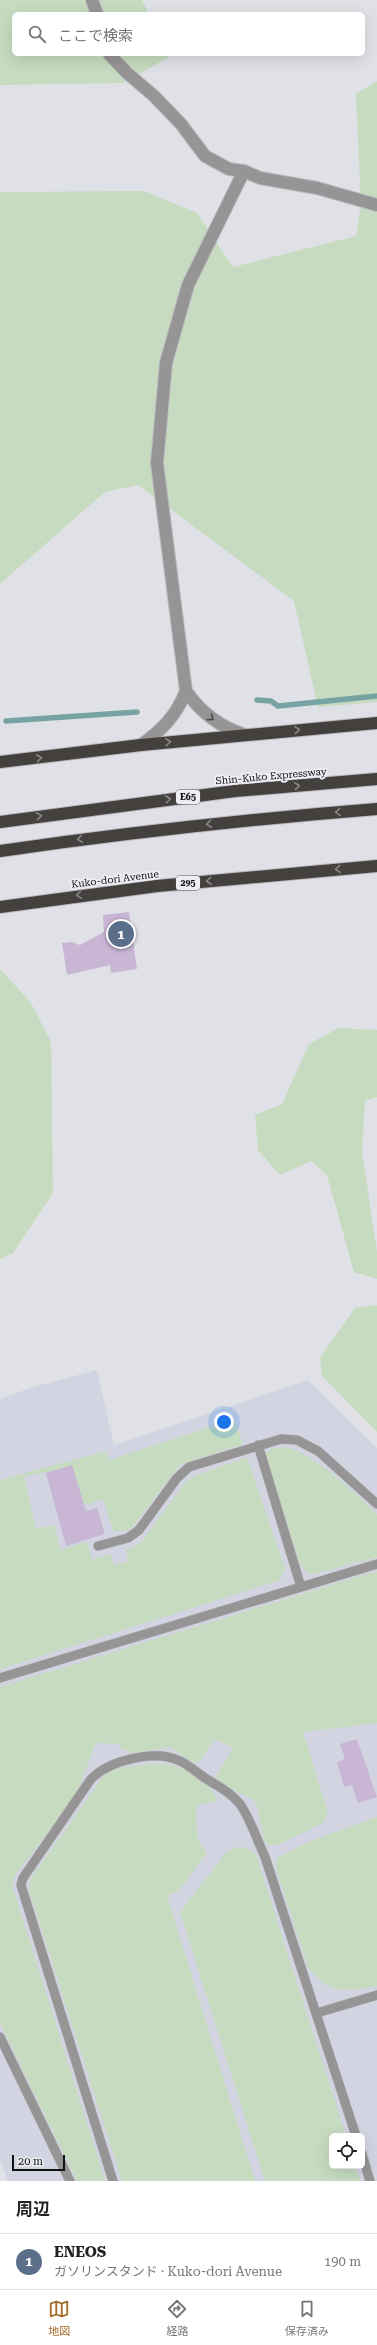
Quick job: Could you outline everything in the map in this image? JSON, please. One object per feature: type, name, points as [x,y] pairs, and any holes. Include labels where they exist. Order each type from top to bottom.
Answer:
[{"type":"highway","points":[[0,762],[141,745],[377,723]]},
{"type":"highway","name":"Shin-Kuko Expressway","points":[[0,822],[235,791],[377,779]]},
{"type":"highway","points":[[0,851],[238,820],[377,808]]},
{"type":"highway","name":"Kuko-dori Avenue","points":[[0,907],[157,886],[377,866]]},
{"type":"street","points":[[92,0],[96,12]]},
{"type":"street","points":[[111,56],[154,96],[181,124],[205,156],[229,169],[244,171],[260,178],[317,188],[377,205]]},
{"type":"street","points":[[244,171],[188,285],[166,363],[157,463],[186,691],[194,703],[216,722],[229,730],[245,735]]},
{"type":"street","points":[[141,745],[167,724],[181,703],[186,691]]},
{"type":"lane","points":[[98,1546],[128,1538],[139,1530],[177,1478],[189,1467],[281,1438],[297,1440],[318,1451],[377,1504]]},
{"type":"lane","points":[[258,1445],[301,1587]]},
{"type":"lane","points":[[0,1678],[377,1564]]},
{"type":"lane","points":[[113,2181],[21,1885],[23,1878],[91,1779],[101,1769],[114,1763],[144,1757],[164,1756],[180,1761],[221,1788],[239,1804],[265,1857],[317,2012],[355,2133]]},
{"type":"lane","points":[[317,2012],[377,1995]]},
{"type":"lane","points":[[0,2037],[70,2181]]},
{"type":"lane","points":[[365,2164],[370,2181]]},
{"type":"shaded area","points":[[97,1370],[114,1445],[308,1380],[377,1448],[377,2181],[8,2181],[0,2160],[0,1399],[30,1388]]},
{"type":"green space","points":[[0,0],[142,0],[148,12],[12,12],[12,56],[169,57],[123,83],[0,85]]},
{"type":"green space","points":[[377,81],[377,702],[318,707],[294,601],[138,485],[105,492],[0,584],[0,192],[144,191],[197,213],[233,267],[356,236],[361,204],[356,94]]},
{"type":"green space","points":[[0,969],[31,1003],[51,1042],[53,1193],[13,1253],[0,1259]]},
{"type":"green space","points":[[339,1028],[377,1030],[377,1097],[365,1101],[362,1152],[377,1252],[377,1279],[354,1272],[327,1175],[311,1161],[280,1175],[258,1150],[255,1115],[282,1104],[309,1044]]},
{"type":"green space","points":[[376,1305],[377,1432],[322,1376],[320,1358],[355,1308]]},
{"type":"green space","points":[[234,1419],[243,1444],[181,1464],[129,1531],[113,1531],[103,1499],[84,1505],[72,1466],[24,1477],[36,1529],[54,1525],[60,1550],[87,1542],[92,1559],[111,1554],[114,1565],[128,1561],[126,1549],[134,1547],[142,1541],[185,1483],[194,1476],[247,1457],[285,1568],[280,1580],[0,1669],[0,1480],[106,1451],[109,1460]]},
{"type":"green space","points":[[284,1447],[309,1457],[321,1465],[346,1485],[377,1515],[377,1557],[311,1575],[301,1566],[264,1456],[271,1449]]},
{"type":"green space","points":[[377,1571],[377,1723],[303,1732],[328,1813],[323,1823],[278,1845],[268,1845],[264,1840],[257,1806],[254,1800],[219,1782],[215,1778],[233,1748],[215,1739],[200,1761],[193,1763],[170,1747],[133,1753],[121,1749],[119,1744],[96,1743],[76,1795],[13,1878],[13,1888],[105,2181],[77,2181],[0,2023],[0,1687]]},
{"type":"green space","points":[[148,1764],[167,1764],[189,1773],[209,1788],[217,1801],[202,1804],[196,1808],[199,1838],[203,1849],[207,1853],[177,1893],[170,1893],[168,1899],[255,2181],[122,2181],[29,1890],[30,1880],[105,1774],[115,1769]]},
{"type":"green space","points":[[377,1817],[377,1986],[356,1990],[330,1987],[315,1976],[308,1967],[276,1868],[277,1858],[308,1842]]},
{"type":"green space","points":[[239,1847],[249,1849],[256,1855],[345,2133],[329,2133],[329,2169],[356,2169],[360,2181],[265,2181],[180,1912],[224,1855],[231,1849]]},
{"type":"building","points":[[129,912],[137,969],[111,973],[110,965],[67,975],[62,943],[72,942],[80,945],[104,932],[103,915]]},
{"type":"building","points":[[72,1465],[86,1511],[97,1508],[105,1534],[66,1546],[46,1473]]},
{"type":"building","points":[[357,1739],[377,1797],[358,1803],[352,1785],[344,1787],[337,1762],[345,1759],[340,1744]]},
{"type":"waterway","points":[[257,700],[271,701],[278,706],[377,696]]},
{"type":"waterway","points":[[6,721],[137,712]]},
{"type":"place","name":"ENEOS","points":[[121,934]]}]
